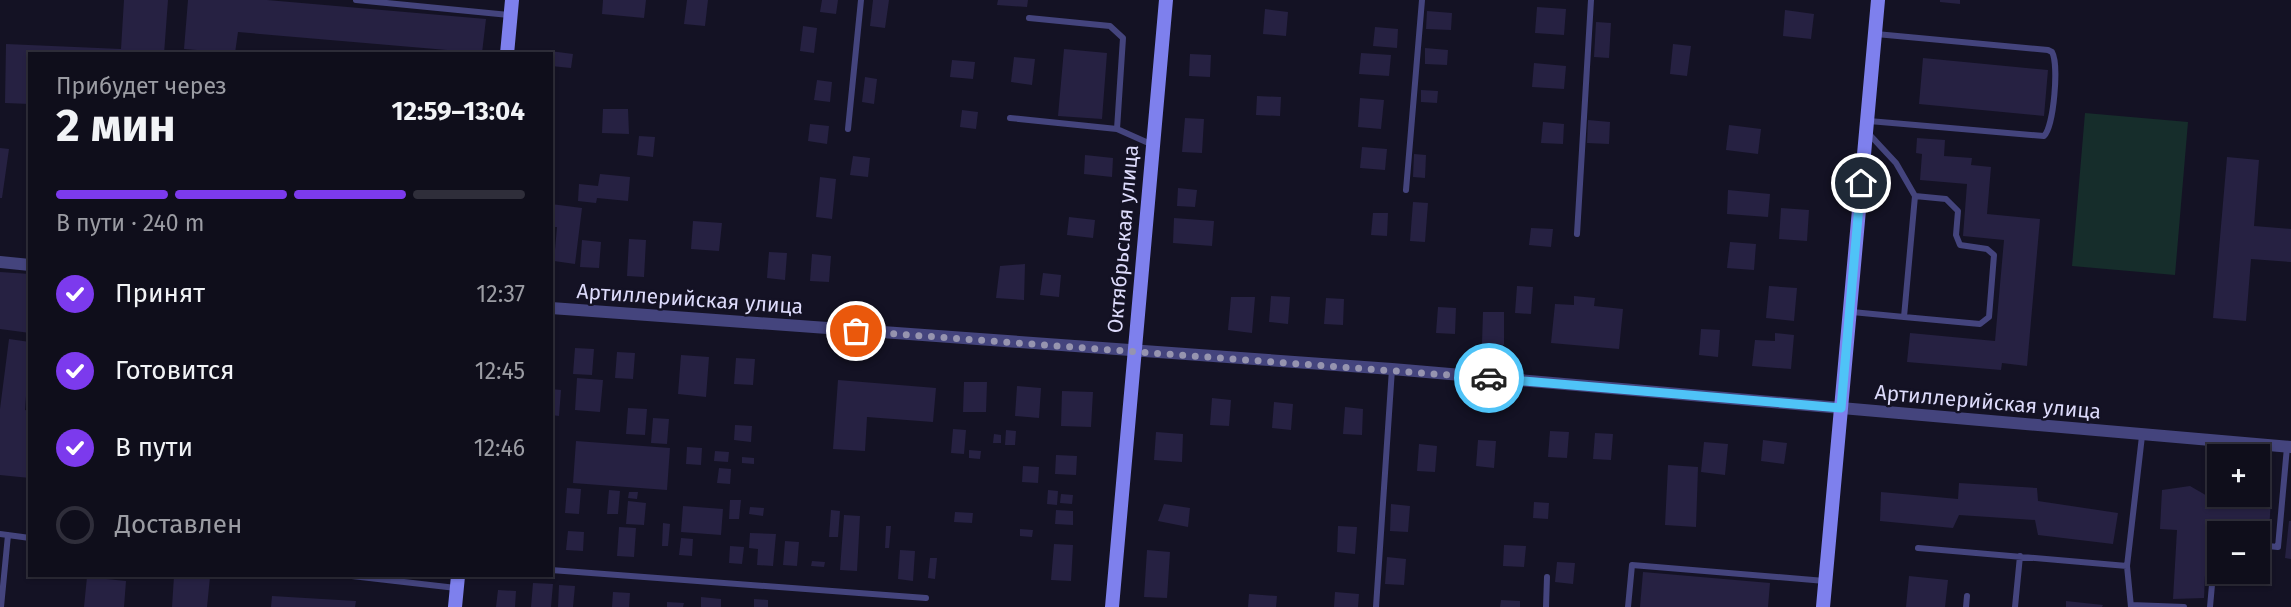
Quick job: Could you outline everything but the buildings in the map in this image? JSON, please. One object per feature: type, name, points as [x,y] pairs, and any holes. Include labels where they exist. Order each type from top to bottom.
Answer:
[{"type":"main road","name":"Октябрьская улица","points":[[1112,607],[1166,0]]},
{"type":"main road","points":[[1823,607],[1878,0]]},
{"type":"main road","points":[[507,52],[511,8]]},
{"type":"main road","points":[[455,607],[457,582]]},
{"type":"street","points":[[0,262],[28,265]]},
{"type":"street","name":"Артиллерийская улица","points":[[553,308],[1392,369],[2289,447]]},
{"type":"lane","points":[[356,0],[511,8]]},
{"type":"lane","points":[[848,129],[861,0]]},
{"type":"lane","points":[[1406,190],[1422,0]]},
{"type":"lane","points":[[1577,234],[1591,0]]},
{"type":"lane","points":[[1029,18],[1110,26],[1123,38],[1117,129]]},
{"type":"lane","points":[[1866,126],[2040,137],[2049,130],[2052,112],[2056,62],[2052,52],[1875,34]]},
{"type":"lane","points":[[1010,118],[1117,129],[1153,145]]},
{"type":"lane","points":[[1866,126],[1896,163],[1915,196],[1905,317]]},
{"type":"lane","points":[[1850,312],[1986,323],[1989,317],[1995,259],[1987,249],[1963,246],[1957,242],[1958,211],[1951,201],[1915,196]]},
{"type":"lane","points":[[1376,607],[1392,369]]},
{"type":"lane","points":[[2142,436],[2127,566],[2131,606],[2184,607]]},
{"type":"lane","points":[[2270,546],[2278,547],[2289,447]]},
{"type":"lane","points":[[1,607],[4,535],[28,538]]},
{"type":"lane","points":[[1918,548],[2127,566]]},
{"type":"lane","points":[[2015,607],[2020,556]]},
{"type":"lane","points":[[1628,607],[1632,565],[1825,581]]},
{"type":"lane","points":[[553,570],[926,598]]},
{"type":"lane","points":[[370,577],[457,582]]},
{"type":"lane","points":[[1546,607],[1547,577]]},
{"type":"lane","points":[[2210,607],[2212,584]]},
{"type":"lane","points":[[1966,607],[1967,596]]},
{"type":"green space","points":[[2085,113],[2188,122],[2175,275],[2072,266]]},
{"type":"way so far","points":[[856,331],[1489,378]]},
{"type":"route","points":[[1489,378],[1841,408],[1861,183]]}]
